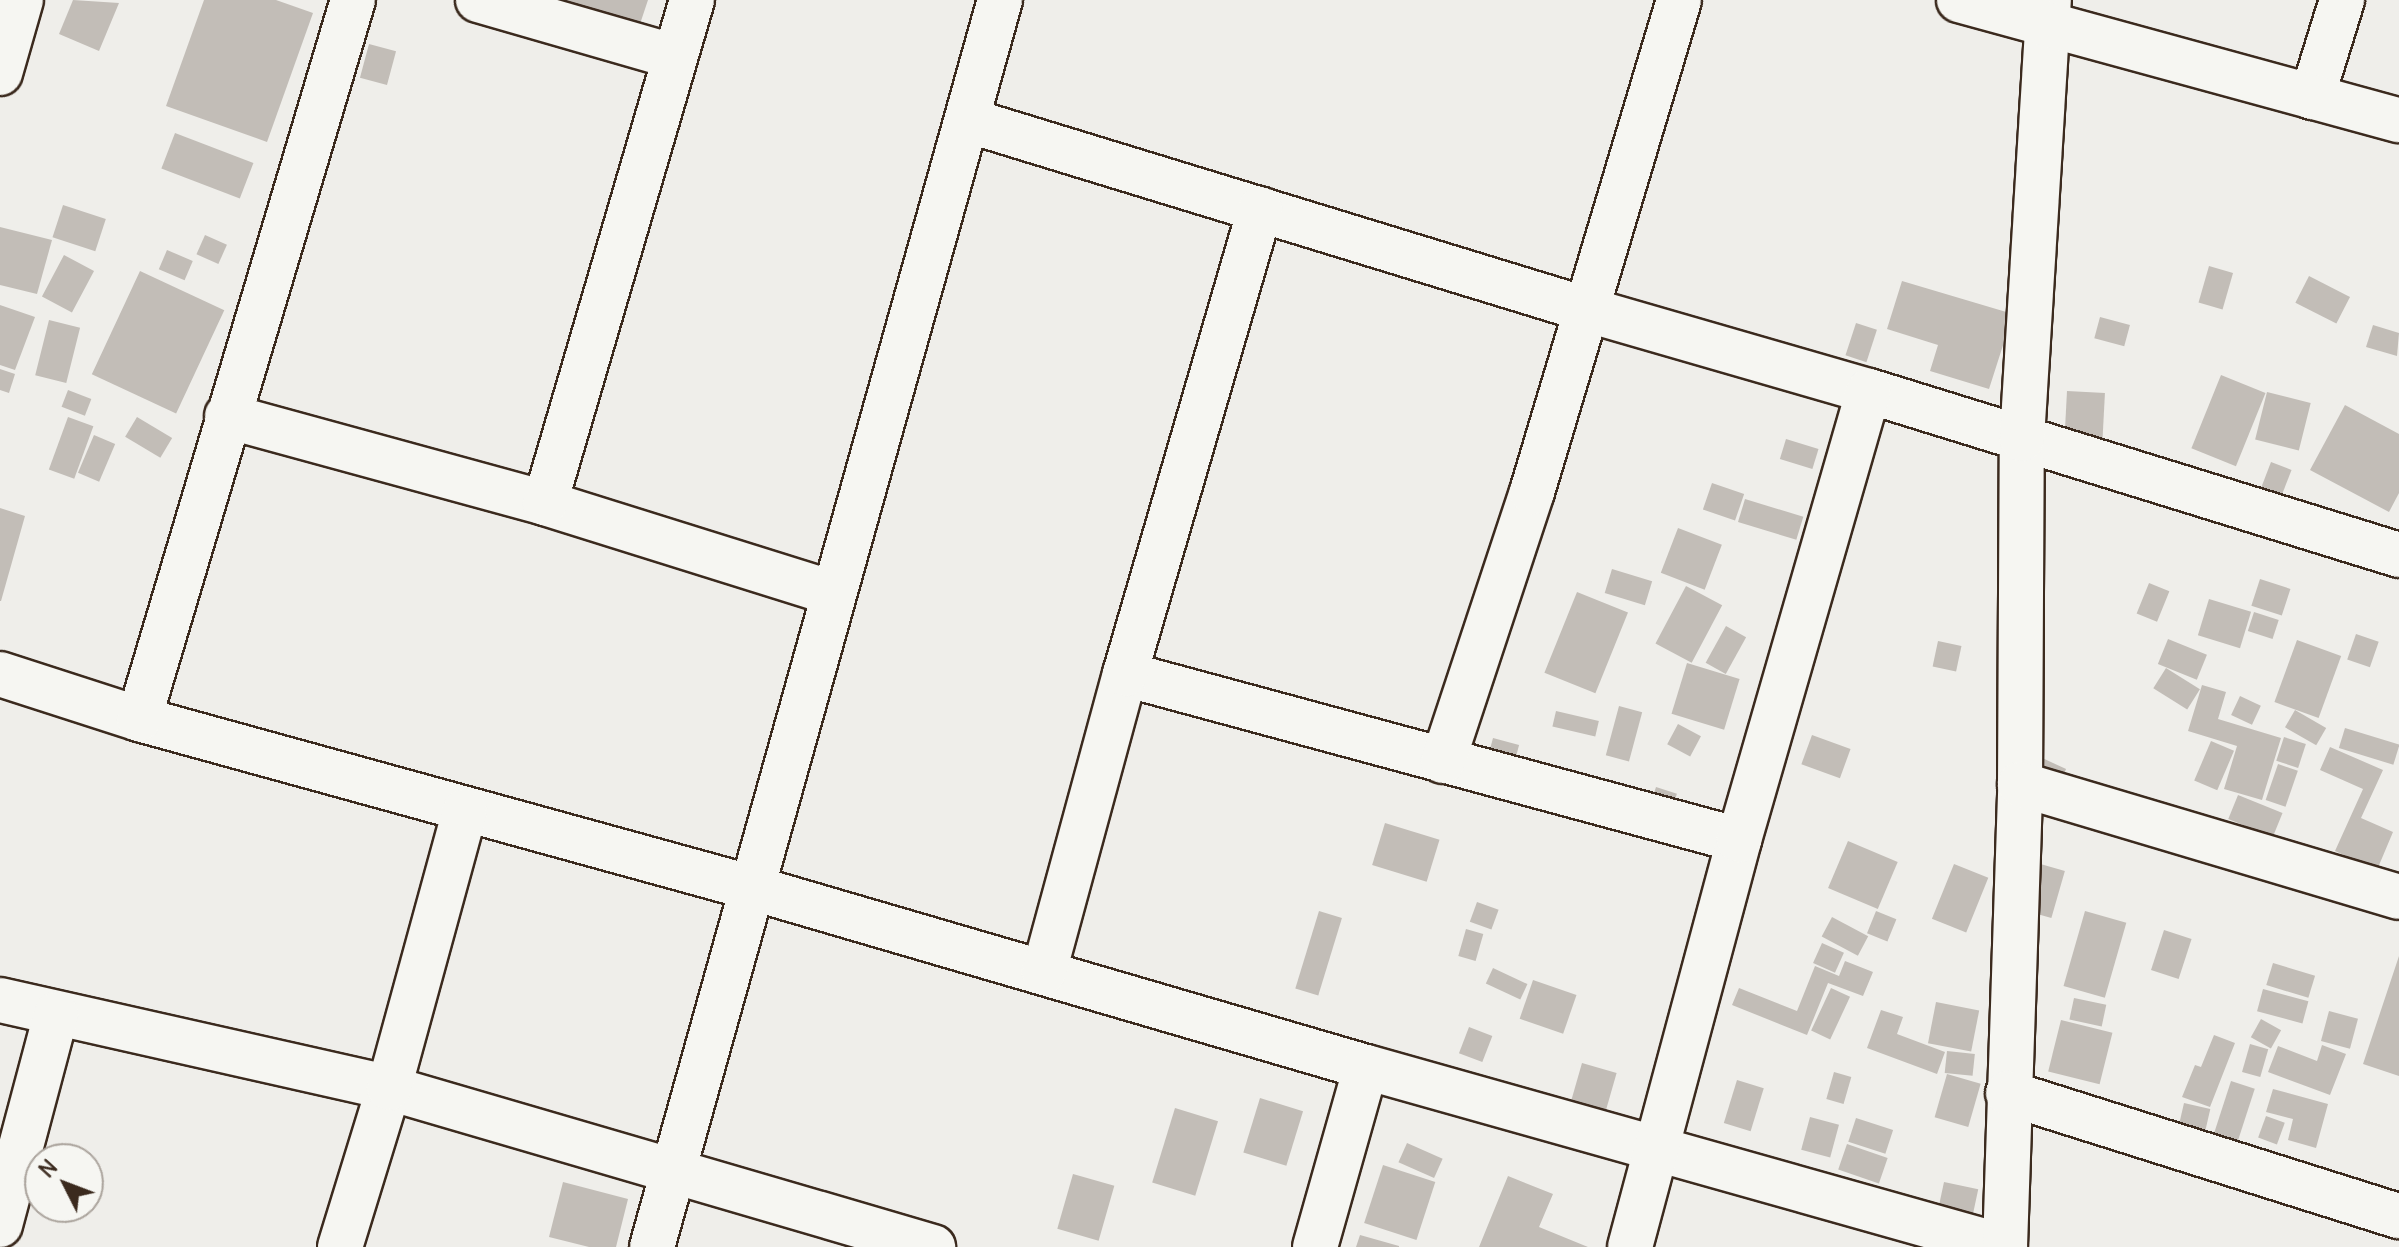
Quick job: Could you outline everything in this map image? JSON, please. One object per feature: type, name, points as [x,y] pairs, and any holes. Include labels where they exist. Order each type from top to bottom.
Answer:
[{"type":"street","points":[[0,73],[21,0]]},
{"type":"street","points":[[139,719],[353,0]]},
{"type":"street","points":[[478,0],[675,57]]},
{"type":"street","points":[[545,503],[692,0]]},
{"type":"street","points":[[652,1247],[671,1168],[753,888],[832,593],[1000,0]]},
{"type":"street","points":[[1443,761],[1588,310],[1679,0]]},
{"type":"street","points":[[1959,0],[2048,12],[2312,97],[2399,120]]},
{"type":"street","points":[[2312,97],[2342,0]]},
{"type":"street","points":[[0,674],[139,719],[753,888],[1366,1067],[2005,1247],[2020,784],[2022,439],[2048,12]]},
{"type":"street","points":[[967,120],[1588,310],[1869,391],[2399,555]]},
{"type":"street","points":[[1044,972],[1125,674],[1260,209]]},
{"type":"street","points":[[1630,1247],[1739,840],[1869,391]]},
{"type":"street","points":[[227,416],[545,503],[832,593]]},
{"type":"street","points":[[1125,674],[1739,840]]},
{"type":"street","points":[[2020,784],[2399,897]]},
{"type":"street","points":[[340,1247],[389,1088],[465,811]]},
{"type":"street","points":[[0,1000],[389,1088],[933,1247]]},
{"type":"street","points":[[0,1225],[56,1014]]},
{"type":"street","points":[[1315,1247],[1366,1067]]},
{"type":"street","points":[[2008,1093],[2399,1216]]},
{"type":"building","points":[[73,0],[119,3],[99,51],[59,34]]},
{"type":"building","points":[[204,0],[276,0],[313,13],[267,142],[166,106]]},
{"type":"building","points":[[522,0],[648,0],[635,39]]},
{"type":"building","points":[[369,44],[396,51],[387,85],[360,78]]},
{"type":"building","points":[[175,133],[253,163],[240,199],[161,168]]},
{"type":"building","points":[[63,205],[106,219],[95,251],[52,237]]},
{"type":"building","points":[[0,227],[52,240],[37,294],[0,285]]},
{"type":"building","points":[[205,235],[227,245],[218,264],[196,254]]},
{"type":"building","points":[[167,250],[193,261],[185,280],[159,269]]},
{"type":"building","points":[[64,255],[94,271],[72,312],[42,296]]},
{"type":"building","points":[[2209,266],[2233,273],[2223,309],[2199,303]]},
{"type":"building","points":[[140,271],[224,310],[176,414],[92,374]]},
{"type":"building","points":[[2309,276],[2350,297],[2336,324],[2295,303]]},
{"type":"building","points":[[1902,281],[2013,314],[1989,389],[1930,371],[1938,345],[1887,329]]},
{"type":"building","points":[[0,305],[35,317],[15,370],[0,365]]},
{"type":"building","points":[[2100,317],[2130,325],[2124,346],[2094,338]]},
{"type":"building","points":[[49,320],[80,328],[66,383],[35,375]]},
{"type":"building","points":[[1856,323],[1877,330],[1866,362],[1845,355]]},
{"type":"building","points":[[2373,325],[2399,333],[2397,356],[2366,347]]},
{"type":"building","points":[[0,369],[15,374],[9,393],[0,390]]},
{"type":"building","points":[[2221,375],[2266,393],[2236,466],[2191,448]]},
{"type":"building","points":[[68,390],[91,399],[85,416],[62,407]]},
{"type":"building","points":[[2067,391],[2105,393],[2102,446],[2064,444]]},
{"type":"building","points":[[2267,392],[2311,403],[2299,450],[2255,440]]},
{"type":"building","points":[[2345,405],[2399,434],[2399,493],[2389,512],[2310,470]]},
{"type":"building","points":[[68,417],[93,426],[74,479],[49,470]]},
{"type":"building","points":[[137,417],[172,438],[160,458],[125,437]]},
{"type":"building","points":[[94,435],[115,444],[99,482],[78,473]]},
{"type":"building","points":[[1786,439],[1819,449],[1812,469],[1780,459]]},
{"type":"building","points":[[2271,462],[2292,470],[2279,503],[2258,495]]},
{"type":"building","points":[[1712,483],[1744,494],[1735,521],[1703,509]]},
{"type":"building","points":[[1745,499],[1803,517],[1796,540],[1738,522]]},
{"type":"building","points":[[0,508],[25,516],[1,601],[0,601]]},
{"type":"building","points":[[1678,528],[1722,545],[1705,590],[1661,573]]},
{"type":"building","points":[[1612,569],[1652,581],[1645,605],[1605,593]]},
{"type":"building","points":[[2260,579],[2290,589],[2282,616],[2251,606]]},
{"type":"building","points":[[2149,583],[2169,591],[2157,622],[2137,614]]},
{"type":"building","points":[[1686,586],[1722,605],[1692,663],[1655,643]]},
{"type":"building","points":[[1577,592],[1628,613],[1595,693],[1544,673]]},
{"type":"building","points":[[2209,599],[2251,612],[2240,648],[2198,635]]},
{"type":"building","points":[[2254,612],[2279,620],[2273,639],[2248,631]]},
{"type":"building","points":[[1726,626],[1746,637],[1726,674],[1706,663]]},
{"type":"building","points":[[2356,634],[2379,642],[2370,667],[2347,660]]},
{"type":"building","points":[[2168,639],[2207,655],[2197,680],[2158,664]]},
{"type":"building","points":[[2297,640],[2341,656],[2319,718],[2274,702]]},
{"type":"building","points":[[1938,641],[1961,646],[1956,671],[1933,666]]},
{"type":"building","points":[[1687,663],[1740,679],[1724,730],[1672,714]]},
{"type":"building","points":[[2166,668],[2200,689],[2187,710],[2153,688]]},
{"type":"building","points":[[2202,685],[2226,692],[2218,719],[2281,738],[2262,800],[2224,789],[2237,746],[2188,731]]},
{"type":"building","points":[[2240,696],[2261,706],[2252,725],[2231,715]]},
{"type":"building","points":[[1619,706],[1642,712],[1629,761],[1606,755]]},
{"type":"building","points":[[2295,710],[2326,728],[2316,745],[2285,727]]},
{"type":"building","points":[[1556,711],[1599,721],[1595,736],[1552,727]]},
{"type":"building","points":[[1678,724],[1701,736],[1690,757],[1667,744]]},
{"type":"building","points":[[2345,728],[2399,745],[2393,765],[2339,748]]},
{"type":"building","points":[[1812,735],[1851,749],[1840,778],[1801,764]]},
{"type":"building","points":[[2284,737],[2306,744],[2298,768],[2276,761]]},
{"type":"building","points":[[1493,738],[1519,745],[1511,775],[1485,768]]},
{"type":"building","points":[[2211,741],[2234,751],[2217,790],[2194,781]]},
{"type":"building","points":[[2330,747],[2383,770],[2361,818],[2393,832],[2377,870],[2335,851],[2363,789],[2320,770]]},
{"type":"building","points":[[2038,756],[2066,769],[2054,795],[2026,782]]},
{"type":"building","points":[[2278,764],[2298,771],[2285,807],[2266,800]]},
{"type":"building","points":[[1656,787],[1677,794],[1669,819],[1648,813]]},
{"type":"building","points":[[2238,795],[2283,813],[2273,837],[2228,819]]},
{"type":"building","points":[[1385,823],[1440,840],[1427,882],[1372,865]]},
{"type":"building","points":[[1848,841],[1898,862],[1878,909],[1828,888]]},
{"type":"building","points":[[2037,863],[2065,871],[2051,918],[2023,910]]},
{"type":"building","points":[[1954,864],[1988,878],[1966,933],[1932,919]]},
{"type":"building","points":[[1477,902],[1499,910],[1491,930],[1470,922]]},
{"type":"building","points":[[1319,911],[1342,918],[1318,995],[1295,988]]},
{"type":"building","points":[[1876,911],[1896,919],[1887,941],[1867,933]]},
{"type":"building","points":[[2085,911],[2126,923],[2105,998],[2064,986]]},
{"type":"building","points":[[1832,917],[1868,936],[1858,956],[1822,936]]},
{"type":"building","points":[[1466,929],[1483,934],[1476,961],[1458,956]]},
{"type":"building","points":[[2164,930],[2192,939],[2179,979],[2151,970]]},
{"type":"building","points":[[1822,943],[1844,953],[1835,973],[1813,963]]},
{"type":"building","points":[[2399,956],[2399,1076],[2363,1064]]},
{"type":"building","points":[[1845,961],[1873,972],[1863,996],[1828,983],[1807,1035],[1732,1005],[1739,988],[1797,1011],[1815,966],[1839,976]]},
{"type":"building","points":[[2273,963],[2315,976],[2308,998],[2266,985]]},
{"type":"building","points":[[1493,968],[1527,984],[1520,999],[1486,983]]},
{"type":"building","points":[[1533,980],[1576,995],[1563,1034],[1520,1019]]},
{"type":"building","points":[[1831,988],[1850,997],[1830,1039],[1811,1031]]},
{"type":"building","points":[[2263,989],[2308,1001],[2302,1023],[2257,1011]]},
{"type":"building","points":[[2074,998],[2106,1005],[2102,1026],[2069,1020]]},
{"type":"building","points":[[1936,1002],[1979,1010],[1971,1052],[1928,1043]]},
{"type":"building","points":[[1881,1010],[1903,1017],[1897,1034],[1945,1052],[1937,1074],[1867,1048]]},
{"type":"building","points":[[2329,1011],[2358,1019],[2350,1049],[2321,1041]]},
{"type":"building","points":[[2261,1019],[2281,1030],[2271,1049],[2251,1037]]},
{"type":"building","points":[[2061,1020],[2112,1033],[2100,1084],[2048,1071]]},
{"type":"building","points":[[1469,1027],[1492,1036],[1482,1062],[1459,1053]]},
{"type":"building","points":[[2214,1035],[2235,1043],[2210,1107],[2182,1097],[2195,1065],[2201,1067]]},
{"type":"building","points":[[2250,1044],[2268,1049],[2260,1077],[2242,1072]]},
{"type":"building","points":[[2322,1045],[2346,1054],[2330,1095],[2268,1072],[2278,1046],[2317,1061]]},
{"type":"building","points":[[1947,1051],[1975,1054],[1973,1076],[1945,1073]]},
{"type":"building","points":[[1582,1063],[1617,1073],[1604,1117],[1569,1107]]},
{"type":"building","points":[[1834,1072],[1851,1077],[1844,1104],[1826,1099]]},
{"type":"building","points":[[1947,1074],[1981,1084],[1968,1127],[1935,1117]]},
{"type":"building","points":[[1737,1080],[1764,1088],[1751,1131],[1724,1123]]},
{"type":"building","points":[[2231,1081],[2255,1089],[2234,1153],[2210,1146]]},
{"type":"building","points":[[2273,1089],[2328,1104],[2316,1148],[2288,1140],[2293,1119],[2266,1112]]},
{"type":"building","points":[[1260,1098],[1303,1111],[1286,1166],[1243,1153]]},
{"type":"building","points":[[2184,1103],[2210,1109],[2203,1142],[2176,1136]]},
{"type":"building","points":[[1175,1108],[1218,1121],[1195,1196],[1152,1183]]},
{"type":"building","points":[[2266,1116],[2285,1123],[2277,1144],[2258,1138]]},
{"type":"building","points":[[1810,1117],[1839,1125],[1830,1158],[1801,1150]]},
{"type":"building","points":[[1856,1118],[1893,1130],[1885,1154],[1848,1142]]},
{"type":"building","points":[[1407,1143],[1443,1159],[1434,1178],[1398,1162]]},
{"type":"building","points":[[1847,1144],[1888,1158],[1879,1184],[1838,1170]]},
{"type":"building","points":[[1383,1165],[1435,1182],[1416,1240],[1364,1223]]},
{"type":"building","points":[[1073,1174],[1114,1186],[1099,1241],[1057,1229]]},
{"type":"building","points":[[1508,1176],[1553,1194],[1539,1227],[1588,1247],[1479,1247]]},
{"type":"building","points":[[563,1182],[628,1199],[616,1247],[589,1247],[549,1237]]},
{"type":"building","points":[[1944,1182],[1978,1189],[1971,1222],[1937,1214]]},
{"type":"building","points":[[1360,1235],[1399,1246],[1399,1247],[1356,1247]]}]
